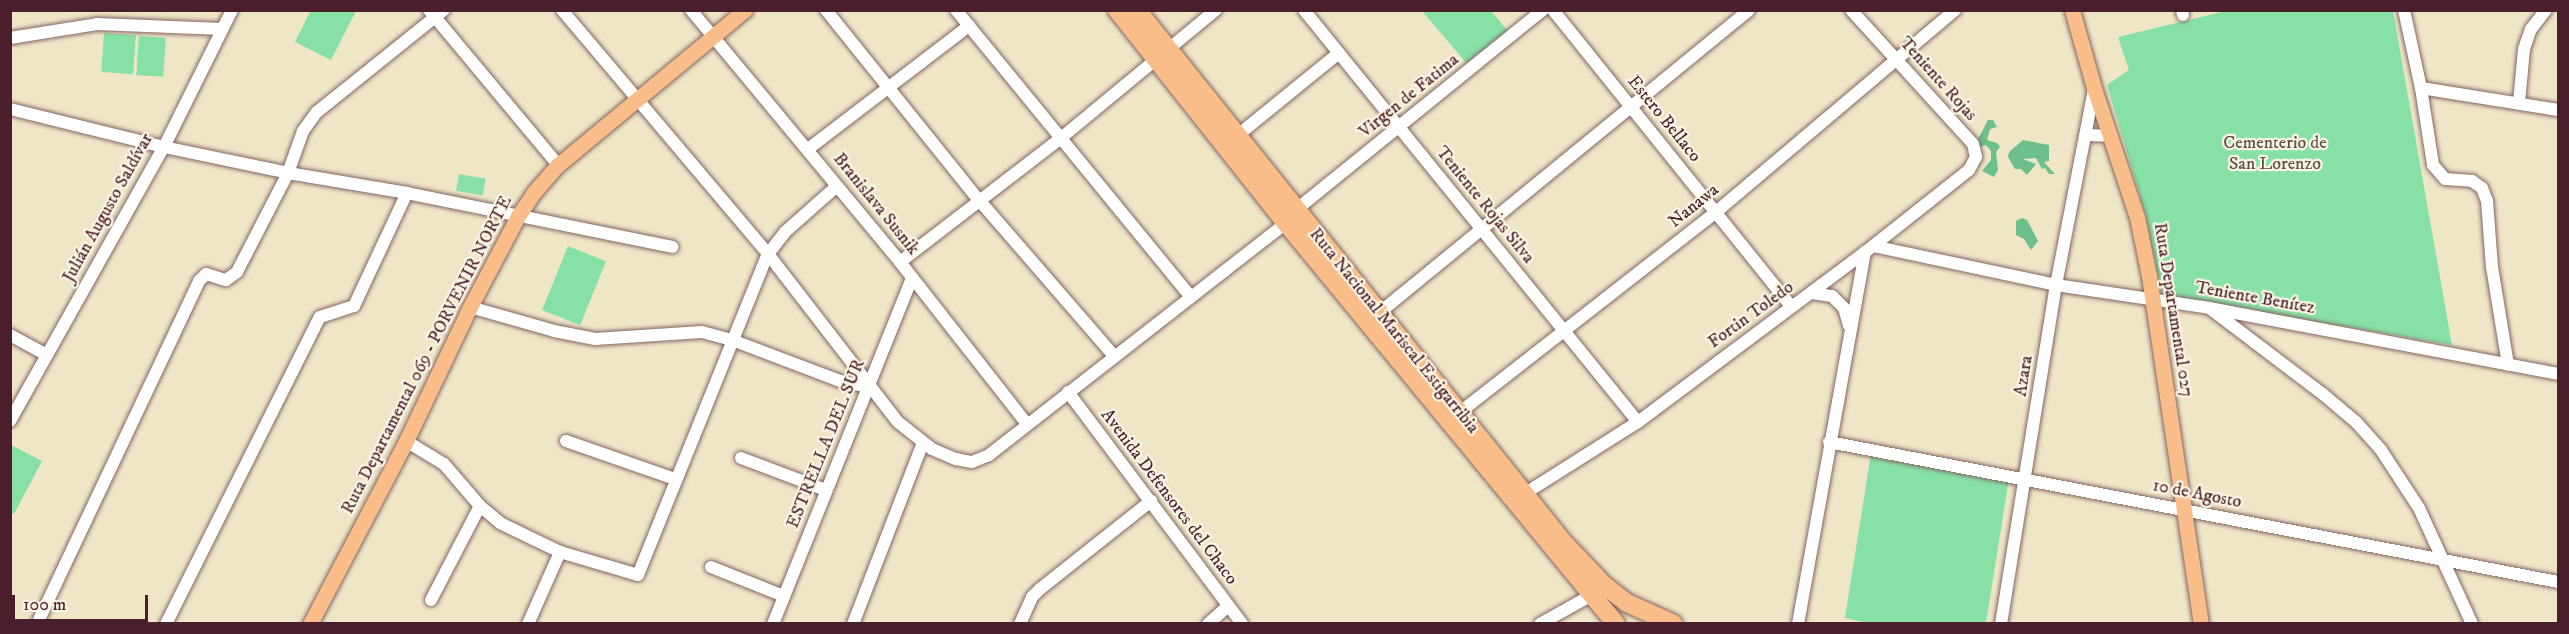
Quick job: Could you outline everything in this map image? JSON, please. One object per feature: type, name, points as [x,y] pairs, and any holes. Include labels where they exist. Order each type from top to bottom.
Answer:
[{"type":"highway","name":"Ruta Nacional Mariscal Estigarribia","points":[[1117,10],[1163,54],[1238,135],[1292,216],[1380,313],[1453,417],[1524,494],[1599,590]]},
{"type":"highway","name":"Ruta Nacional Mariscal Estigarribia","points":[[1137,10],[1163,54],[1292,216],[1453,417],[1599,590],[1674,624]]},
{"type":"highway","points":[[1599,590],[1616,624]]},
{"type":"highway","points":[[1625,624],[1636,608]]},
{"type":"main road","name":"Ruta Departamental 069 - PORVENIR NORTE","points":[[310,624],[406,441],[470,307],[518,216],[535,191],[558,165],[745,10]]},
{"type":"main road","name":"Ruta Departamental 027","points":[[2072,10],[2094,88],[2138,217],[2186,510],[2201,624]]},
{"type":"street","name":"Julián Augusto Saldívar","points":[[10,421],[164,147],[232,10]]},
{"type":"street","points":[[562,10],[768,254],[898,422],[922,442],[853,624]]},
{"type":"street","name":"Branislava Susnik","points":[[691,10],[900,262],[1027,424]]},
{"type":"street","points":[[826,10],[979,200],[1114,356]]},
{"type":"street","points":[[956,10],[1191,297]]},
{"type":"street","points":[[900,262],[1061,138],[1216,10]]},
{"type":"street","name":"Teniente Rojas Silva","points":[[1304,10],[1638,422]]},
{"type":"street","name":"Virgen de Fatima","points":[[922,442],[956,459],[972,462],[989,455],[1292,216],[1543,10]]},
{"type":"street","name":"Estero Bellaco","points":[[1554,10],[1791,306]]},
{"type":"street","points":[[1380,313],[1633,108],[1749,10]]},
{"type":"street","name":"Teniente Rojas","points":[[1851,10],[1973,144]]},
{"type":"street","name":"Nanawa","points":[[1453,417],[1716,212],[1955,10]]},
{"type":"street","points":[[2404,10],[2421,88],[2433,165],[2445,179],[2472,181],[2482,188],[2487,201],[2492,267],[2508,365]]},
{"type":"street","points":[[2519,103],[2524,49],[2531,29],[2546,10]]},
{"type":"street","points":[[37,624],[199,281],[206,274],[226,280],[237,272],[288,173],[303,131],[317,112],[436,13],[558,165]]},
{"type":"street","points":[[10,38],[96,24],[222,29]]},
{"type":"street","points":[[808,149],[969,26]]},
{"type":"street","points":[[1238,135],[1339,53]]},
{"type":"street","name":"Azara","points":[[2001,624],[2056,285],[2094,88]]},
{"type":"street","points":[[2421,88],[2559,110]]},
{"type":"street","points":[[10,109],[164,147],[288,173],[407,193],[673,247]]},
{"type":"street","points":[[2086,135],[2110,136]]},
{"type":"street","name":"Fortin Toledo","points":[[1524,494],[1638,422],[1869,249],[1969,170],[1976,157],[1973,144]]},
{"type":"street","points":[[406,441],[444,464],[480,506],[508,527],[560,552],[638,576],[675,479],[768,254],[784,232],[837,186]]},
{"type":"street","points":[[166,624],[320,317],[354,306],[407,193]]},
{"type":"street","points":[[1798,624],[1850,329],[1869,249]]},
{"type":"street","name":"Teniente Benítez","points":[[1869,249],[2056,285],[2209,308],[2559,374]]},
{"type":"street","name":"ESTRELLA DEL SUR","points":[[773,624],[912,279]]},
{"type":"street","points":[[1812,293],[1826,294],[1839,303],[1847,314],[1850,329]]},
{"type":"street","points":[[470,307],[554,331],[595,339],[702,332],[732,340],[840,381],[869,387]]},
{"type":"street","points":[[2209,308],[2273,354],[2356,422],[2400,477],[2419,508],[2472,624]]},
{"type":"street","points":[[10,335],[47,355]]},
{"type":"street","name":"Avenida Defensores del Chaco","points":[[1068,392],[1242,624]]},
{"type":"street","points":[[566,441],[675,479]]},
{"type":"street","name":"10 de Agosto","points":[[1829,442],[2559,582]]},
{"type":"street","points":[[741,458],[826,490]]},
{"type":"street","points":[[1020,624],[1032,597],[1040,589],[1151,501]]},
{"type":"street","points":[[431,600],[480,506]]},
{"type":"street","points":[[528,624],[560,552]]},
{"type":"street","points":[[711,567],[784,596]]},
{"type":"street","points":[[1540,624],[1599,590]]},
{"type":"street","points":[[1208,624],[1228,606]]},
{"type":"green space","points":[[311,10],[356,11],[331,60],[295,42]]},
{"type":"green space","points":[[1422,11],[1491,11],[1508,31],[1468,65]]},
{"type":"green space","name":"Cementerio de San Lorenzo","points":[[2226,11],[2393,11],[2452,345],[2162,295],[2146,216],[2107,85],[2129,70],[2118,37]]},
{"type":"green space","points":[[104,33],[136,35],[133,74],[101,72]]},
{"type":"green space","points":[[139,36],[166,38],[163,77],[136,75]]},
{"type":"green space","points":[[1988,120],[1993,120],[1997,127],[1990,129],[1987,140],[1997,143],[2000,147],[1996,152],[1998,170],[1994,177],[1982,171],[1991,160],[1991,151],[1986,145],[1978,147],[1976,143]]},
{"type":"green space","points":[[2023,140],[2049,145],[2049,161],[2044,162],[2055,174],[2049,174],[2045,168],[2042,169],[2036,158],[2023,159],[2036,164],[2027,175],[2021,169],[2015,169],[2008,157],[2009,152]]},
{"type":"green space","points":[[459,174],[486,179],[483,195],[456,191]]},
{"type":"green space","points":[[2022,218],[2027,220],[2038,241],[2031,250],[2024,239],[2016,235],[2016,221]]},
{"type":"green space","points":[[568,246],[606,261],[580,325],[542,310]]},
{"type":"green space","points":[[11,445],[42,461],[14,514],[10,512]]},
{"type":"green space","points":[[1871,453],[2009,479],[1986,623],[1873,624],[1845,618]]}]
